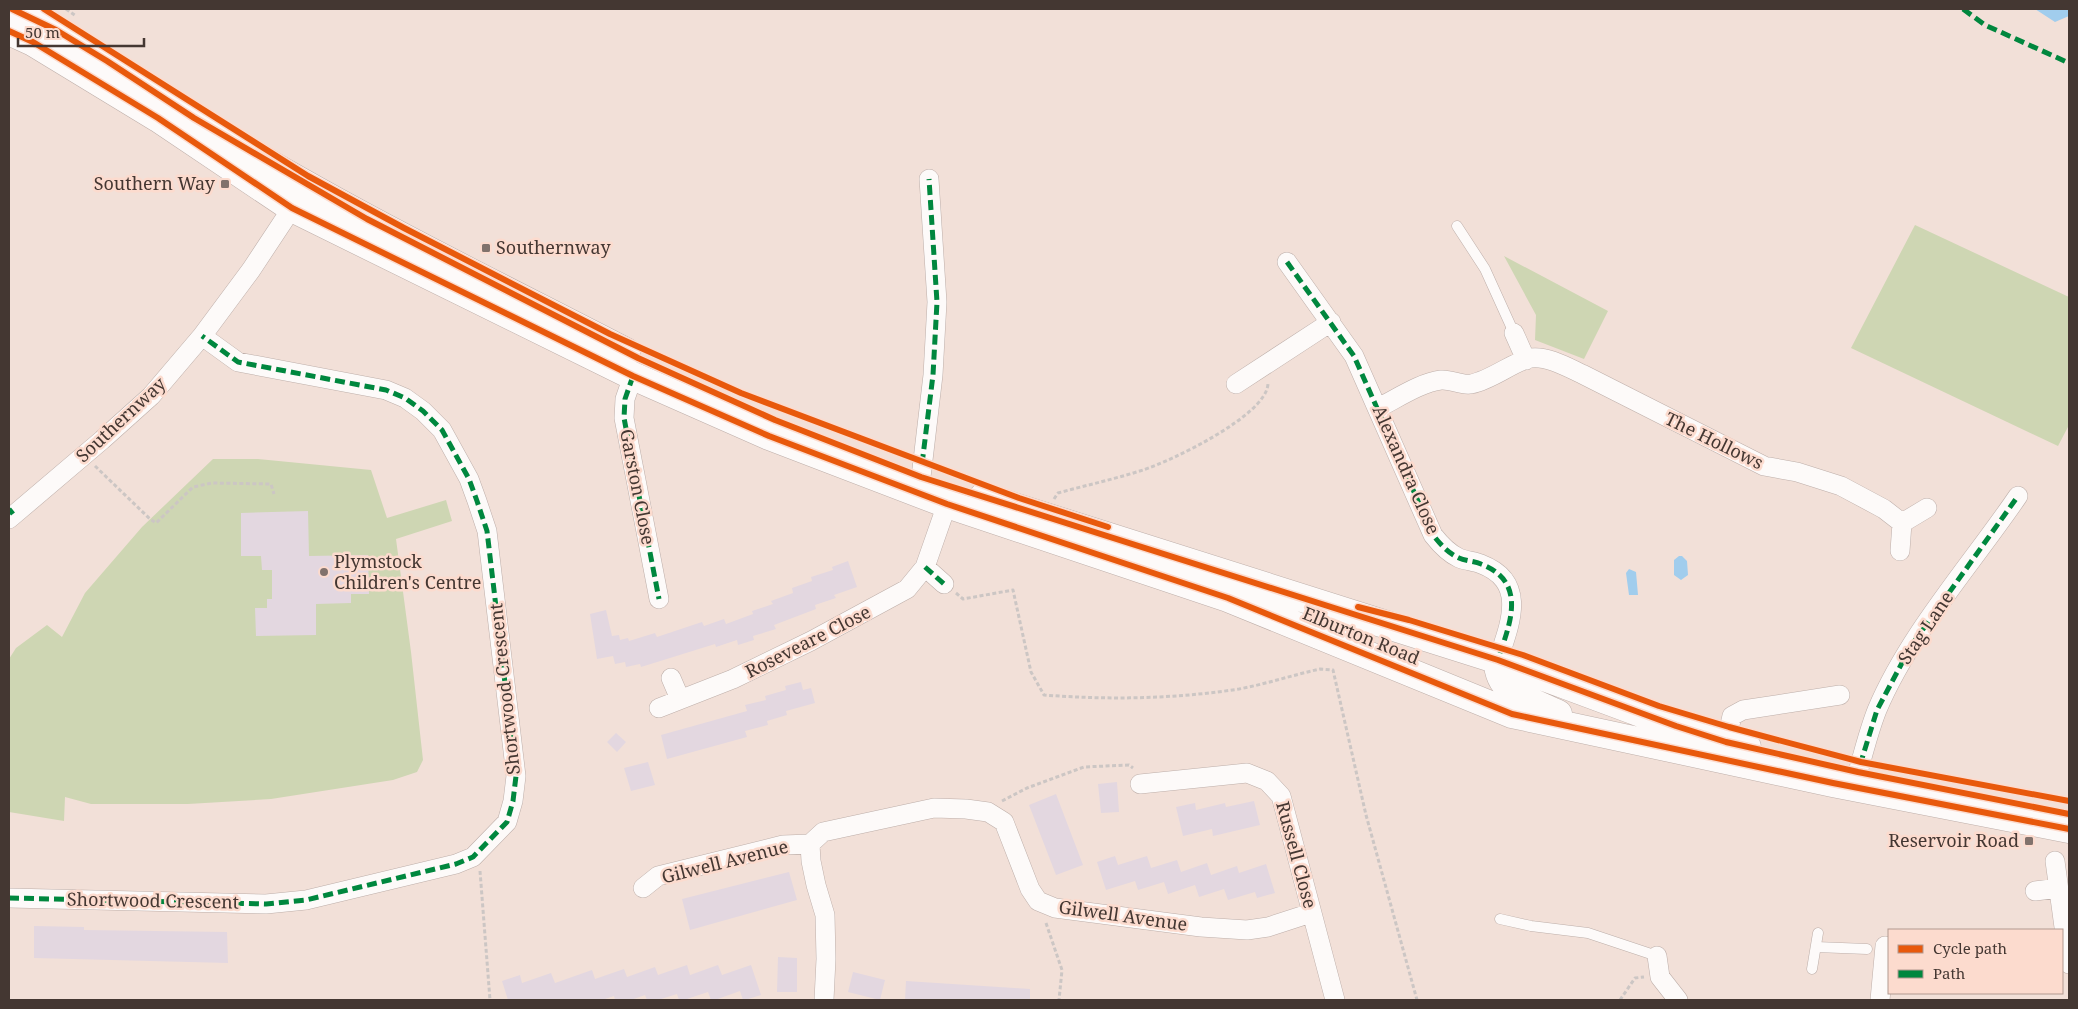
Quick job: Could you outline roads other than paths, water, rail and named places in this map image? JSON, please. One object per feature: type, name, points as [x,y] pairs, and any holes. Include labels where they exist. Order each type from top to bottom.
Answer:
[{"type":"main road","name":"Elburton Road","points":[[12,9],[56,30],[107,60],[194,118],[367,219],[638,358],[775,420],[921,477],[1498,660],[1676,726],[1726,742],[1858,772],[2069,814]]},
{"type":"main road","name":"Elburton Road","points":[[9,31],[33,42],[150,113],[292,208],[633,376],[769,436],[947,504],[1228,598],[1512,714],[1842,785],[2069,829]]},
{"type":"main road","points":[[1404,630],[1424,641],[1466,656],[1471,662],[1472,671],[1462,694]]},
{"type":"main road","points":[[1498,660],[1498,670],[1507,688],[1595,732]]},
{"type":"street","points":[[267,162],[291,189],[292,208]]},
{"type":"street","points":[[921,477],[933,375],[937,302],[930,179]]},
{"type":"street","name":"Southernway","points":[[10,514],[84,455],[151,396],[202,336],[251,270],[292,208]]},
{"type":"street","name":"Alexandra Close","points":[[1287,262],[1354,356],[1433,535],[1443,548],[1458,558],[1481,564],[1498,572],[1511,593],[1513,607],[1510,623],[1498,660]]},
{"type":"street","points":[[1236,384],[1331,322]]},
{"type":"street","points":[[1514,332],[1526,360]]},
{"type":"street","name":"Shortwood Crescent","points":[[9,898],[266,904],[306,900],[456,864],[473,857],[507,822],[513,801],[516,776],[487,531],[469,479],[442,430],[423,411],[405,398],[386,390],[238,362],[202,336]]},
{"type":"street","name":"The Hollows","points":[[1378,408],[1426,385],[1442,380],[1468,385],[1484,381],[1531,358],[1545,359],[1562,364],[1764,466],[1797,472],[1841,486],[1884,510],[1902,523]]},
{"type":"street","name":"Garston Close","points":[[633,376],[625,399],[624,418],[659,599]]},
{"type":"street","name":"Stag Lane","points":[[1858,772],[1878,710],[1911,646],[2018,496]]},
{"type":"street","name":"Roseveare Close","points":[[659,708],[733,679],[907,589],[925,567],[947,504]]},
{"type":"street","points":[[1900,550],[1902,523],[1927,508]]},
{"type":"street","points":[[925,567],[944,584]]},
{"type":"street","points":[[670,678],[680,699]]},
{"type":"street","points":[[1726,742],[1732,716],[1744,710],[1840,695]]},
{"type":"street","name":"Russell Close","points":[[1140,784],[1247,773],[1267,781],[1281,796],[1335,1000]]},
{"type":"street","name":"Gilwell Avenue","points":[[643,888],[658,876],[783,845],[810,844],[824,832],[934,808],[988,812],[1004,822],[1030,889],[1038,901],[1055,908],[1201,927],[1247,930],[1268,927],[1311,913]]},
{"type":"street","points":[[810,844],[816,885],[825,915],[826,959],[824,1000]]},
{"type":"street","points":[[2055,861],[2069,964]]},
{"type":"street","points":[[2035,891],[2059,888]]},
{"type":"street","points":[[1880,947],[1880,1000]]},
{"type":"street","points":[[1657,956],[1660,977],[1678,1000]]},
{"type":"lane","points":[[1457,226],[1485,269],[1514,332]]},
{"type":"lane","points":[[1500,919],[1531,926],[1588,933],[1657,956]]},
{"type":"lane","points":[[1812,969],[1818,933]]},
{"type":"lane","points":[[1816,948],[1880,947]]},
{"type":"water","points":[[2035,9],[2069,9],[2069,16],[2055,22]]},
{"type":"water","points":[[1682,556],[1687,561],[1688,575],[1681,580],[1674,575],[1674,560]]},
{"type":"water","points":[[1629,569],[1636,572],[1638,595],[1629,595],[1626,573]]},
{"type":"place","name":"Southern Way","points":[[225,184]]},
{"type":"place","name":"Southernway","points":[[486,248]]},
{"type":"place","name":"Plymstock Children's Centre","points":[[324,572]]},
{"type":"place","name":"Reservoir Road","points":[[2029,841]]}]
